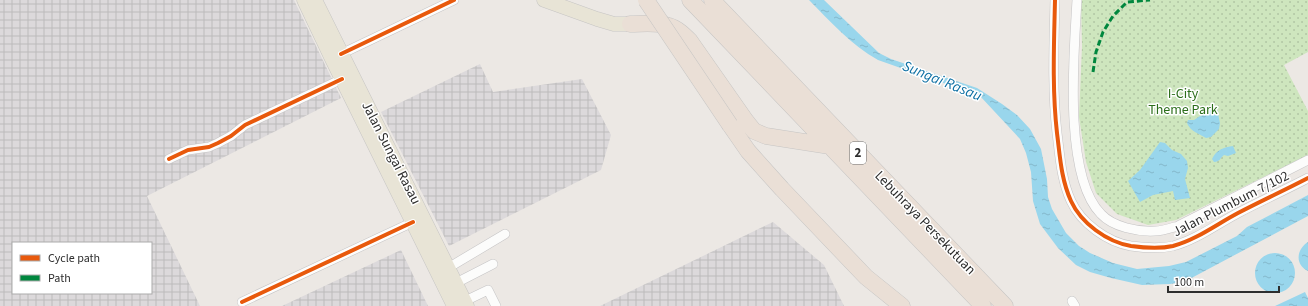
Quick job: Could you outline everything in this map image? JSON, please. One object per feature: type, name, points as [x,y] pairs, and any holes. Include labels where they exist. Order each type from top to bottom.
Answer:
[{"type":"highway","points":[[646,0],[748,151],[782,190],[866,277],[902,306]]},
{"type":"highway","points":[[630,24],[643,14],[651,0]]},
{"type":"highway","name":"Lebuhraya Persekutuan","points":[[690,0],[982,306]]},
{"type":"highway","name":"Lebuhraya Persekutuan","points":[[712,0],[1005,306]]},
{"type":"highway","points":[[630,24],[670,26],[680,32],[690,41],[754,131],[766,136],[830,146]]},
{"type":"main road","name":"Jalan Sungai Rasau","points":[[304,0],[412,222],[462,304]]},
{"type":"main road","name":"Jalan Sungai Rasau","points":[[315,0],[456,284],[462,304]]},
{"type":"main road","points":[[544,0],[614,24],[630,24]]},
{"type":"street","points":[[341,54],[454,0]]},
{"type":"street","name":"Jalan Plumbum 7/102","points":[[1055,0],[1053,80],[1061,171],[1071,201],[1083,219],[1100,234],[1122,244],[1148,248],[1173,246],[1191,239],[1240,212],[1308,178]]},
{"type":"street","name":"Jalan Plumbum 7/102","points":[[1076,0],[1073,78],[1074,127],[1079,167],[1089,197],[1101,214],[1117,225],[1139,231],[1156,231],[1178,226],[1308,160]]},
{"type":"street","points":[[169,159],[188,150],[209,147],[218,143],[231,136],[245,125],[342,79]]},
{"type":"street","points":[[1057,132],[1074,127]]},
{"type":"street","points":[[242,302],[412,222]]},
{"type":"street","points":[[448,268],[505,234]]},
{"type":"street","points":[[456,284],[494,264]]},
{"type":"street","points":[[462,304],[488,290],[496,306]]},
{"type":"shaded area","points":[[0,0],[294,0],[341,98],[147,196],[200,306],[0,306]]},
{"type":"shaded area","points":[[480,64],[493,92],[582,79],[611,135],[601,170],[449,246],[381,112]]},
{"type":"shaded area","points":[[773,222],[824,265],[844,306],[600,306]]},
{"type":"shaded area","points":[[401,250],[428,306],[282,306]]},
{"type":"green space","name":"I-City Theme Park","points":[[1081,0],[1308,0],[1308,52],[1284,65],[1308,111],[1308,155],[1176,220],[1148,225],[1117,214],[1096,193],[1086,162],[1079,117],[1082,46]]},
{"type":"water","name":"Sungai Rasau","points":[[809,0],[824,0],[879,53],[891,59],[977,88],[1017,115],[1030,129],[1041,149],[1047,179],[1048,197],[1052,209],[1066,233],[1079,246],[1090,253],[1113,263],[1137,269],[1169,266],[1186,262],[1237,236],[1247,227],[1308,195],[1308,216],[1184,282],[1142,285],[1090,272],[1076,265],[1058,248],[1040,224],[1033,201],[1031,172],[1026,153],[1020,139],[980,96],[878,60],[850,40]]},
{"type":"water","points":[[1211,107],[1217,109],[1220,123],[1219,129],[1211,137],[1206,138],[1192,130],[1187,123],[1188,120],[1194,120],[1206,114]]},
{"type":"water","points":[[1160,142],[1165,143],[1172,150],[1181,154],[1187,161],[1188,168],[1185,179],[1190,198],[1175,200],[1173,191],[1153,195],[1140,202],[1128,181],[1140,170]]},
{"type":"water","points":[[1233,146],[1236,153],[1228,156],[1224,155],[1219,161],[1214,162],[1212,159],[1218,151],[1223,148]]},
{"type":"water","points":[[1308,242],[1308,271],[1299,261],[1299,252]]},
{"type":"water","points":[[1275,253],[1283,255],[1289,259],[1293,265],[1295,273],[1293,281],[1289,287],[1283,291],[1275,293],[1267,291],[1261,287],[1257,281],[1255,273],[1257,265],[1261,259],[1267,255]]},
{"type":"water","points":[[1305,292],[1308,298],[1308,306],[1275,306]]},
{"type":"marked path","points":[[1093,72],[1096,52],[1103,32],[1113,16],[1127,2],[1150,0]]},
{"type":"cycle path","points":[[341,54],[454,0]]},
{"type":"cycle path","points":[[1055,0],[1054,100],[1061,167],[1065,184],[1075,209],[1088,224],[1104,236],[1122,244],[1131,246],[1152,248],[1173,246],[1198,236],[1238,213],[1308,178]]},
{"type":"cycle path","points":[[169,159],[188,150],[209,147],[218,143],[231,136],[245,125],[342,79]]},
{"type":"cycle path","points":[[242,302],[413,222]]}]
